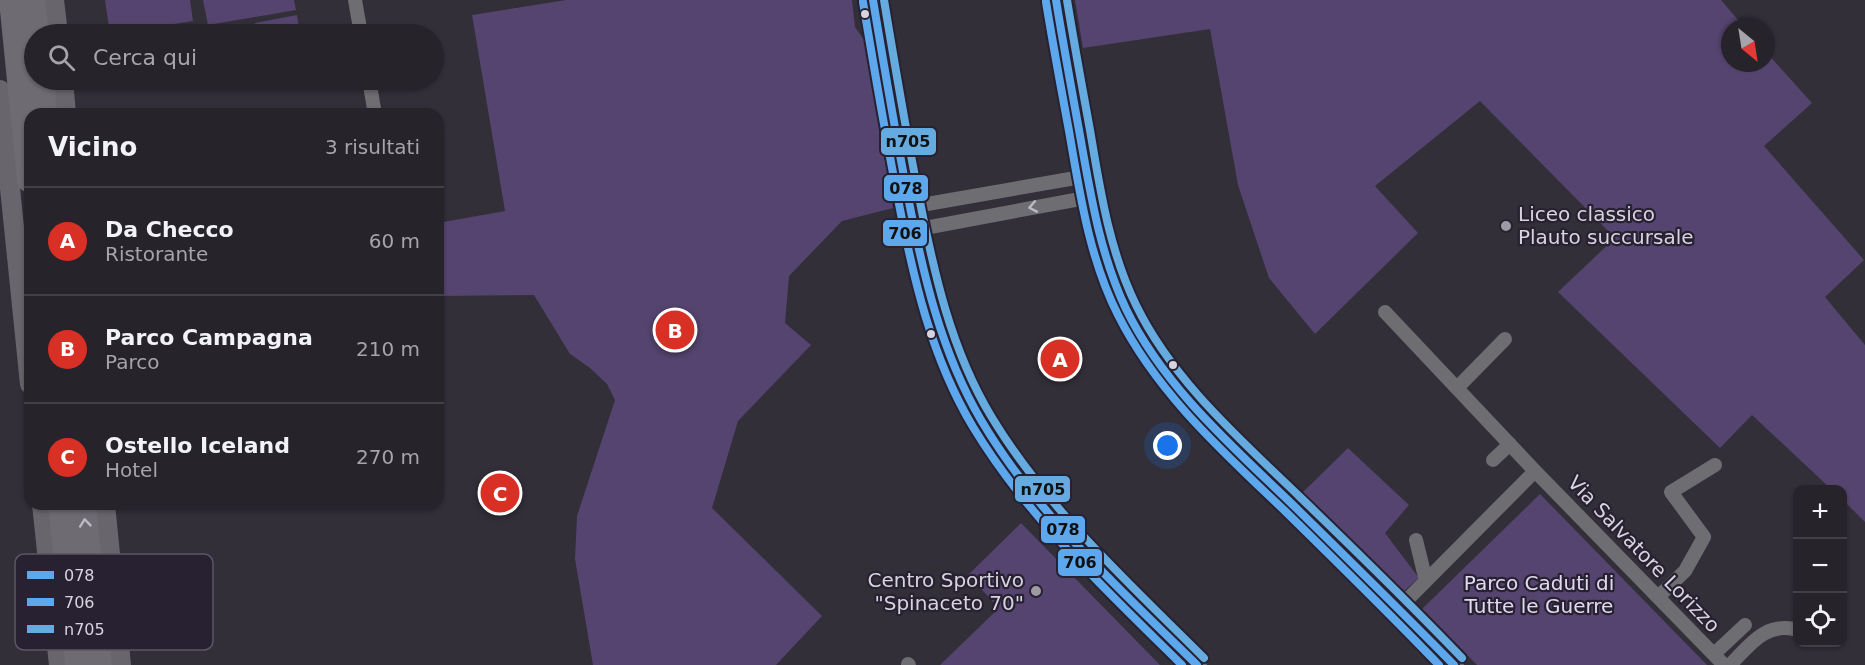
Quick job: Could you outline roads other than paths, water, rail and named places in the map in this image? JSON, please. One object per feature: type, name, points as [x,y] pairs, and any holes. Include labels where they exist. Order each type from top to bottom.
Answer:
[{"type":"highway","points":[[12,0],[30,24]]},
{"type":"highway","points":[[32,0],[36,24]]},
{"type":"highway","points":[[37,0],[37,24]]},
{"type":"highway","points":[[33,108],[34,90]]},
{"type":"highway","points":[[42,90],[43,108]]},
{"type":"highway","points":[[62,510],[66,554]]},
{"type":"highway","points":[[84,510],[88,554]]},
{"type":"highway","points":[[76,650],[78,665]]},
{"type":"highway","points":[[98,650],[99,665]]},
{"type":"street","points":[[42,24],[54,0]]},
{"type":"street","points":[[355,0],[359,24]]},
{"type":"street","points":[[873,0],[927,290],[946,348],[966,392],[1002,454],[1032,494],[1058,524],[1197,665]]},
{"type":"street","points":[[1056,0],[1091,196],[1111,275],[1135,325],[1161,365],[1189,400],[1231,445],[1399,608],[1454,665]]},
{"type":"street","points":[[0,90],[24,325]]},
{"type":"street","points":[[64,90],[65,108]]},
{"type":"street","points":[[371,90],[374,108]]},
{"type":"street","points":[[910,207],[1087,176]]},
{"type":"street","points":[[914,230],[1091,196]]},
{"type":"street","name":"Via Salvatore Lorizzo","points":[[1385,312],[1535,471],[1724,665]]},
{"type":"street","points":[[1457,388],[1504,339]]},
{"type":"street","points":[[1492,460],[1510,444]]},
{"type":"street","points":[[1658,597],[1685,571],[1704,537],[1671,492],[1715,465]]},
{"type":"street","points":[[1399,608],[1535,471]]},
{"type":"street","points":[[43,510],[47,554]]},
{"type":"street","points":[[106,510],[110,554]]},
{"type":"street","points":[[1416,540],[1426,581]]},
{"type":"street","points":[[1714,654],[1745,625]]},
{"type":"street","points":[[1730,665],[1766,631],[1780,627],[1793,629]]},
{"type":"street","points":[[57,650],[58,665]]},
{"type":"street","points":[[120,650],[121,665]]},
{"type":"place","name":"Liceo classico Plauto succursale","points":[[1506,226]]},
{"type":"place","name":"Parco Campagna","points":[[675,330]]},
{"type":"place","name":"Da Checco","points":[[1060,359]]},
{"type":"place","name":"Ostello Iceland","points":[[500,493]]},
{"type":"place","name":"Centro Sportivo \"Spinaceto 70\"","points":[[1036,591]]},
{"type":"park label","name":"Parco Caduti di Tutte le Guerre","points":[[1539,594]]}]
